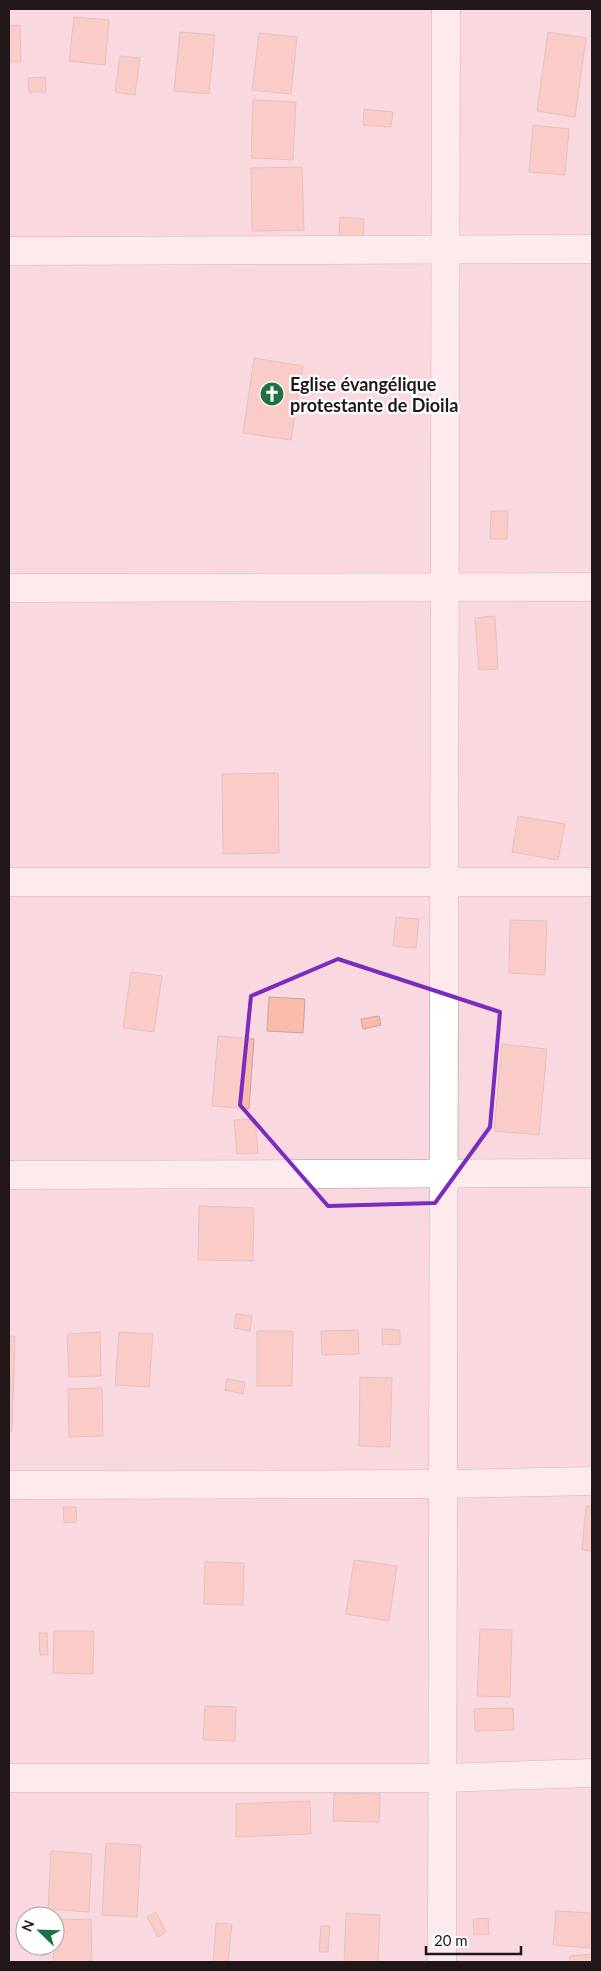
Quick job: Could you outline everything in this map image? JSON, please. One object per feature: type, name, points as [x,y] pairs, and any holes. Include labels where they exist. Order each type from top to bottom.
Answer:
[{"type":"street","points":[[442,1962],[446,9]]},
{"type":"street","points":[[9,251],[592,249]]},
{"type":"street","points":[[9,588],[592,587]]},
{"type":"street","points":[[9,882],[592,882]]},
{"type":"street","points":[[9,1175],[592,1174]]},
{"type":"street","points":[[9,1485],[443,1484],[592,1481]]},
{"type":"street","points":[[9,1778],[442,1778],[592,1773]]},
{"type":"highlighted area","points":[[338,959],[500,1012],[490,1127],[435,1203],[328,1206],[240,1105],[251,996]]},
{"type":"building","points":[[74,17],[109,20],[105,65],[69,61]]},
{"type":"building","points":[[20,25],[21,62],[9,62],[9,26]]},
{"type":"building","points":[[180,32],[215,35],[209,94],[174,91]]},
{"type":"building","points":[[548,32],[586,38],[575,117],[537,111]]},
{"type":"building","points":[[259,33],[297,37],[291,94],[252,90]]},
{"type":"building","points":[[120,56],[140,58],[135,95],[115,92]]},
{"type":"building","points":[[45,77],[46,92],[29,92],[28,78]]},
{"type":"building","points":[[253,100],[296,102],[293,160],[251,158]]},
{"type":"building","points":[[364,109],[393,112],[391,127],[363,125]]},
{"type":"building","points":[[533,125],[569,129],[565,175],[529,172]]},
{"type":"building","points":[[302,167],[304,230],[252,231],[251,168]]},
{"type":"building","points":[[340,217],[364,219],[363,241],[339,240]]},
{"type":"building","points":[[254,358],[303,366],[291,440],[243,433]]},
{"type":"building","points":[[491,511],[508,511],[507,539],[490,539]]},
{"type":"building","points":[[495,616],[498,669],[479,670],[475,618]]},
{"type":"building","points":[[278,773],[279,853],[223,854],[222,774]]},
{"type":"building","points":[[518,816],[565,824],[558,860],[512,852]]},
{"type":"building","points":[[396,917],[419,919],[416,948],[393,946]]},
{"type":"building","points":[[510,920],[547,921],[545,975],[509,973]]},
{"type":"building","points":[[131,972],[162,976],[154,1032],[123,1028]]},
{"type":"building","points":[[269,997],[305,999],[303,1033],[267,1031]]},
{"type":"building","points":[[379,1016],[381,1025],[363,1029],[361,1019]]},
{"type":"building","points":[[218,1036],[254,1039],[249,1109],[212,1106]]},
{"type":"building","points":[[502,1044],[547,1049],[539,1135],[494,1131]]},
{"type":"building","points":[[255,1119],[258,1153],[237,1154],[234,1120]]},
{"type":"building","points":[[199,1206],[254,1208],[253,1261],[198,1260]]},
{"type":"building","points":[[236,1314],[252,1316],[250,1331],[234,1328]]},
{"type":"building","points":[[382,1329],[400,1330],[400,1345],[382,1344]]},
{"type":"building","points":[[358,1330],[359,1354],[322,1355],[321,1331]]},
{"type":"building","points":[[257,1331],[293,1331],[292,1386],[257,1386]]},
{"type":"building","points":[[100,1332],[101,1376],[69,1377],[67,1334]]},
{"type":"building","points":[[119,1332],[153,1334],[149,1387],[115,1385]]},
{"type":"building","points":[[9,1336],[15,1336],[12,1431],[9,1431]]},
{"type":"building","points":[[360,1377],[392,1378],[390,1447],[359,1446]]},
{"type":"building","points":[[227,1379],[245,1382],[243,1394],[225,1390]]},
{"type":"building","points":[[102,1388],[103,1436],[69,1437],[68,1389]]},
{"type":"building","points":[[586,1506],[592,1506],[592,1551],[582,1550]]},
{"type":"building","points":[[63,1507],[76,1507],[77,1522],[64,1523]]},
{"type":"building","points":[[354,1560],[397,1566],[389,1621],[346,1614]]},
{"type":"building","points":[[205,1562],[244,1563],[243,1605],[204,1604]]},
{"type":"building","points":[[480,1629],[512,1630],[510,1697],[477,1696]]},
{"type":"building","points":[[54,1631],[94,1631],[93,1674],[53,1673]]},
{"type":"building","points":[[39,1633],[47,1633],[48,1655],[40,1655]]},
{"type":"building","points":[[205,1706],[236,1707],[235,1741],[203,1740]]},
{"type":"building","points":[[513,1708],[514,1730],[475,1731],[474,1709]]},
{"type":"building","points":[[334,1793],[380,1794],[379,1822],[333,1821]]},
{"type":"building","points":[[310,1801],[311,1834],[236,1837],[236,1804]]},
{"type":"building","points":[[106,1843],[141,1845],[137,1917],[102,1915]]},
{"type":"building","points":[[51,1851],[92,1854],[89,1912],[65,1910],[65,1906],[48,1906]]},
{"type":"building","points":[[556,1911],[592,1913],[592,1948],[553,1945]]},
{"type":"building","points":[[156,1912],[166,1932],[158,1937],[147,1917]]},
{"type":"building","points":[[346,1913],[380,1915],[378,1962],[344,1962]]},
{"type":"building","points":[[488,1918],[489,1934],[474,1935],[473,1919]]},
{"type":"building","points":[[91,1919],[92,1962],[53,1962],[53,1956],[65,1956],[65,1920]]},
{"type":"building","points":[[216,1923],[232,1924],[228,1962],[213,1962]]},
{"type":"building","points":[[321,1926],[330,1926],[328,1952],[319,1952]]},
{"type":"building","points":[[592,1954],[592,1962],[570,1962],[570,1956]]},
{"type":"place","name":"Eglise évangélique protestante de Dioila","points":[[272,394]]}]
